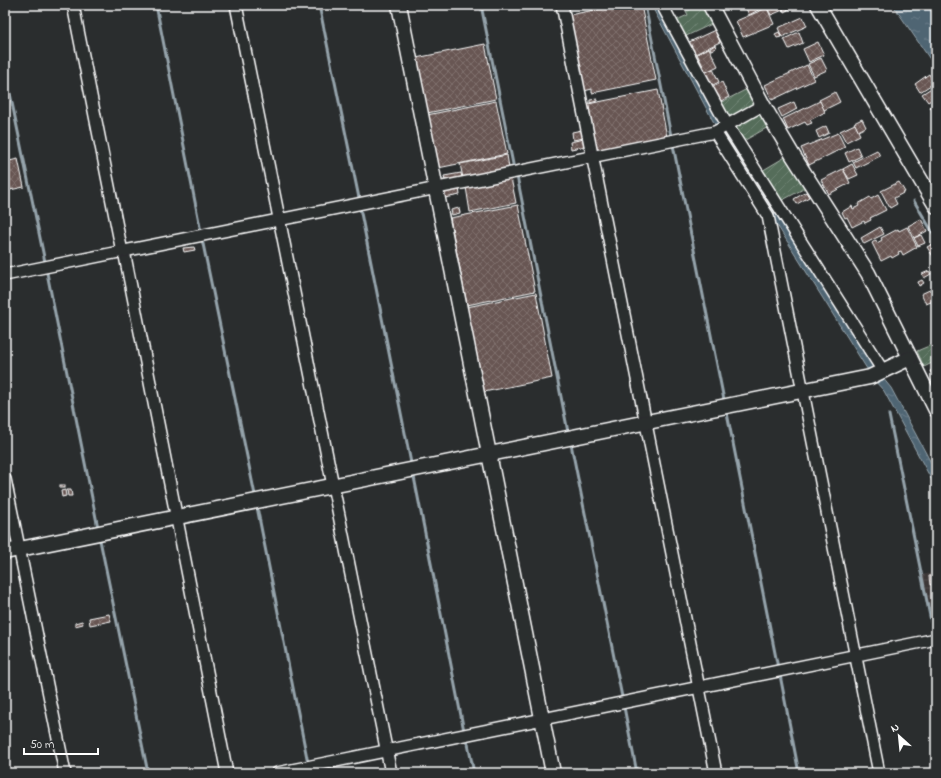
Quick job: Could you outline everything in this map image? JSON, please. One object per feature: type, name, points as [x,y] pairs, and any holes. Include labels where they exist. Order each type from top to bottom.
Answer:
[{"type":"street","points":[[73,5],[227,773]]},
{"type":"street","points":[[236,5],[391,773]]},
{"type":"street","points":[[399,5],[553,773]]},
{"type":"street","points":[[562,5],[716,773]]},
{"type":"street","points":[[662,5],[726,125],[878,374]]},
{"type":"street","points":[[710,5],[763,105],[792,154],[868,273],[936,410]]},
{"type":"street","points":[[818,5],[936,206]]},
{"type":"street","points":[[5,274],[715,132],[763,105]]},
{"type":"street","points":[[715,132],[768,216],[880,773]]},
{"type":"street","points":[[12,551],[803,391],[878,374],[910,358]]},
{"type":"street","points":[[5,479],[12,551],[64,773]]},
{"type":"street","points":[[277,773],[936,639]]},
{"type":"shaded area","points":[[936,572],[936,635],[934,636],[922,575]]},
{"type":"green space","points":[[698,5],[705,5],[714,23],[682,38],[674,21],[688,15],[686,11]]},
{"type":"green space","points":[[749,88],[757,102],[727,121],[718,104]]},
{"type":"green space","points":[[758,111],[770,126],[740,143],[730,126]]},
{"type":"green space","points":[[787,156],[807,187],[779,202],[760,172]]},
{"type":"green space","points":[[936,343],[936,361],[924,367],[917,351]]},
{"type":"water","points":[[651,5],[658,5],[882,377],[891,388],[936,472],[936,488],[884,391],[874,380],[720,134]]},
{"type":"water","points":[[893,5],[936,5],[936,68]]},
{"type":"building","points":[[620,5],[641,5],[656,80],[592,93],[592,89],[584,91],[569,15]]},
{"type":"building","points":[[761,5],[762,8],[749,15],[745,6]]},
{"type":"building","points":[[772,5],[781,5],[783,10],[771,15],[767,7]]},
{"type":"building","points":[[782,5],[786,5],[788,10],[784,12]]},
{"type":"building","points":[[787,5],[791,5],[792,8],[789,10]]},
{"type":"building","points":[[767,8],[774,24],[743,37],[736,21]]},
{"type":"building","points":[[803,17],[807,26],[782,37],[778,28]]},
{"type":"building","points":[[715,30],[720,42],[693,55],[687,43]]},
{"type":"building","points":[[779,32],[781,37],[777,38],[775,34]]},
{"type":"building","points":[[799,32],[803,43],[789,49],[784,39]]},
{"type":"building","points":[[818,42],[824,55],[809,62],[803,49]]},
{"type":"building","points":[[485,44],[496,99],[427,113],[416,58]]},
{"type":"building","points":[[715,45],[716,48],[711,50],[710,48]]},
{"type":"building","points":[[709,48],[718,66],[706,72],[697,54]]},
{"type":"building","points":[[821,58],[827,70],[814,76],[808,64]]},
{"type":"building","points":[[807,65],[814,80],[772,100],[765,85]]},
{"type":"building","points":[[713,69],[719,82],[709,87],[702,74]]},
{"type":"building","points":[[929,74],[934,83],[920,92],[915,84]]},
{"type":"building","points":[[722,82],[729,97],[717,103],[710,88]]},
{"type":"building","points":[[936,85],[936,97],[928,102],[922,94]]},
{"type":"building","points":[[658,90],[667,137],[597,151],[588,104]]},
{"type":"building","points":[[835,92],[840,102],[824,110],[819,100]]},
{"type":"building","points":[[597,99],[597,101],[590,103],[590,100]]},
{"type":"building","points":[[496,101],[507,154],[438,168],[427,115]]},
{"type":"building","points":[[820,101],[825,112],[810,120],[812,123],[807,125],[805,122],[788,130],[783,119]]},
{"type":"building","points":[[794,102],[797,109],[782,117],[778,109]]},
{"type":"building","points":[[936,103],[936,114],[935,114],[930,107]]},
{"type":"building","points":[[862,119],[866,127],[858,131],[854,123]]},
{"type":"building","points":[[855,124],[860,135],[846,142],[840,131]]},
{"type":"building","points":[[826,126],[829,133],[819,138],[816,131]]},
{"type":"building","points":[[582,130],[584,138],[573,140],[572,132]]},
{"type":"building","points":[[838,133],[845,147],[809,165],[801,148]]},
{"type":"building","points":[[584,139],[586,146],[571,149],[570,142]]},
{"type":"building","points":[[857,147],[861,156],[849,162],[845,153]]},
{"type":"building","points":[[877,150],[880,156],[856,168],[853,162]]},
{"type":"building","points":[[507,155],[509,168],[463,178],[460,164]]},
{"type":"building","points":[[18,159],[24,187],[5,191],[5,162]]},
{"type":"building","points":[[852,164],[858,175],[849,179],[843,169]]},
{"type":"building","points":[[843,169],[850,183],[829,194],[821,180]]},
{"type":"building","points":[[461,173],[462,178],[445,181],[444,176]]},
{"type":"building","points":[[511,178],[516,203],[470,212],[466,187]]},
{"type":"building","points":[[899,182],[905,192],[894,198],[897,204],[890,208],[881,191]]},
{"type":"building","points":[[459,188],[460,195],[445,198],[444,191]]},
{"type":"building","points":[[806,192],[809,197],[797,204],[794,199]]},
{"type":"building","points":[[878,195],[886,210],[870,218],[871,220],[865,223],[864,221],[852,227],[847,217],[845,218],[842,212],[852,206],[853,209],[859,206],[858,204],[870,197],[871,199]]},
{"type":"building","points":[[518,205],[535,291],[467,305],[450,218]]},
{"type":"building","points":[[459,208],[460,213],[452,215],[451,210]]},
{"type":"building","points":[[921,219],[927,231],[914,238],[908,226]]},
{"type":"building","points":[[880,227],[884,234],[864,244],[861,238]]},
{"type":"building","points":[[907,227],[917,247],[903,255],[901,251],[892,258],[891,256],[881,261],[872,243],[876,240],[877,243],[882,240],[881,238],[898,229],[899,231]]},
{"type":"building","points":[[921,235],[925,243],[918,246],[914,238]]},
{"type":"building","points":[[936,242],[936,261],[927,247]]},
{"type":"building","points":[[194,247],[195,250],[184,252],[183,248]]},
{"type":"building","points":[[929,271],[931,274],[924,278],[922,274]]},
{"type":"building","points":[[922,280],[924,283],[919,286],[918,282]]},
{"type":"building","points":[[936,287],[936,300],[926,304],[921,294]]},
{"type":"building","points":[[536,293],[552,378],[484,392],[467,307]]},
{"type":"building","points":[[935,368],[936,371],[931,373],[930,371]]},
{"type":"building","points":[[936,377],[936,389],[932,380]]},
{"type":"building","points":[[60,485],[65,485],[65,488],[60,488]]},
{"type":"building","points":[[65,490],[66,496],[62,497],[61,491]]},
{"type":"building","points":[[67,490],[71,490],[72,496],[68,496]]},
{"type":"building","points":[[936,575],[936,583],[930,585],[929,576]]},
{"type":"building","points":[[109,614],[111,621],[90,625],[89,618]]},
{"type":"building","points":[[82,621],[83,624],[75,626],[75,623]]},
{"type":"waterway","points":[[156,5],[201,232]]},
{"type":"waterway","points":[[319,5],[359,198]]},
{"type":"waterway","points":[[481,5],[514,169]]},
{"type":"waterway","points":[[645,5],[671,136]]},
{"type":"waterway","points":[[5,69],[45,262]]},
{"type":"waterway","points":[[673,145],[724,400]]},
{"type":"waterway","points":[[517,176],[568,432]]},
{"type":"waterway","points":[[914,201],[933,233]]},
{"type":"waterway","points":[[360,208],[411,463]]},
{"type":"waterway","points":[[202,239],[255,495]]},
{"type":"waterway","points":[[47,273],[98,528]]},
{"type":"waterway","points":[[727,413],[778,668]]},
{"type":"waterway","points":[[889,415],[934,636]]},
{"type":"waterway","points":[[571,444],[622,697]]},
{"type":"waterway","points":[[414,477],[464,731]]},
{"type":"waterway","points":[[257,507],[308,763]]},
{"type":"waterway","points":[[100,540],[148,773]]},
{"type":"waterway","points":[[780,675],[799,773]]},
{"type":"waterway","points":[[624,707],[637,773]]},
{"type":"waterway","points":[[467,739],[474,773]]}]
